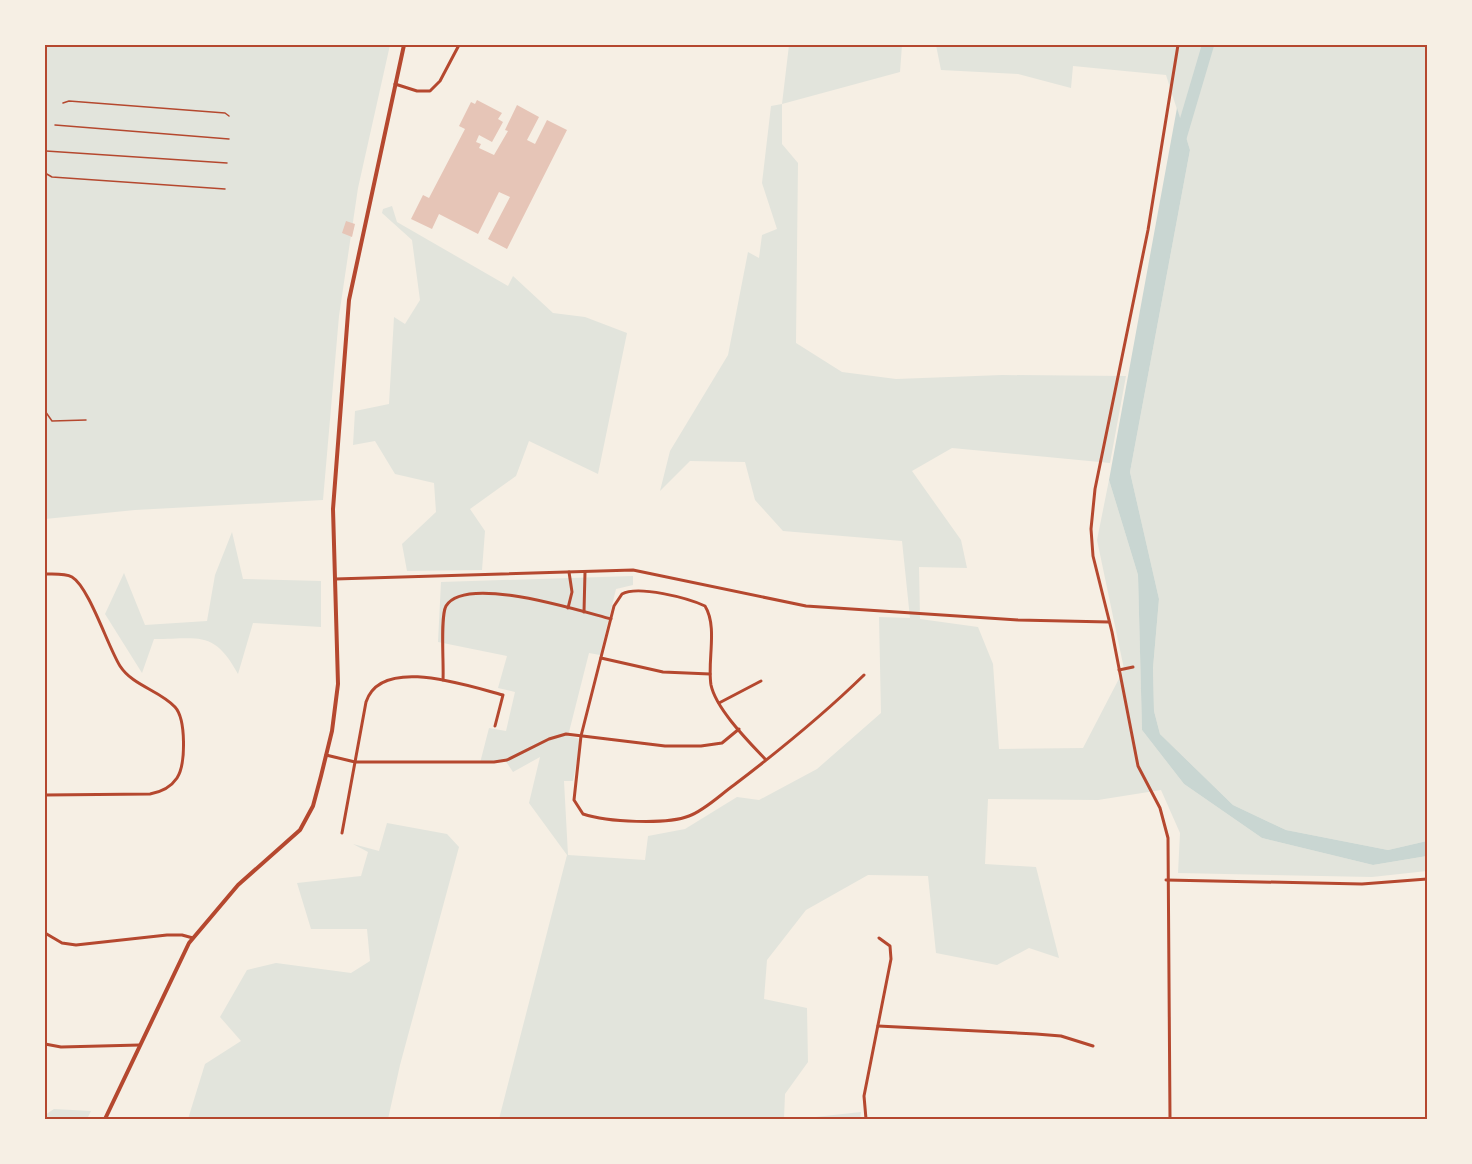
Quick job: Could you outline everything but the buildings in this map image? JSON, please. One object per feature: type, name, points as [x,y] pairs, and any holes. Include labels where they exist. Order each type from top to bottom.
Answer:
[{"type":"main road","points":[[105,1119],[193,938],[238,885],[300,830],[313,806],[326,755],[338,684],[334,500],[349,300],[404,45]]},
{"type":"street","points":[[395,83],[417,92],[430,91],[440,81],[459,45]]},
{"type":"street","points":[[1170,1119],[1168,838],[1163,816],[1138,766],[1091,543],[1093,502],[1148,230],[1178,45]]},
{"type":"street","points":[[335,579],[569,572],[652,573],[773,602],[806,606],[1018,620],[1109,622]]},
{"type":"street","points":[[568,608],[572,592],[569,572]]},
{"type":"street","points":[[584,612],[585,572]]},
{"type":"street","points":[[45,574],[68,576],[76,580],[120,666],[132,680],[172,705],[180,715],[183,728],[181,771],[174,782],[163,790],[150,794],[45,795]]},
{"type":"street","points":[[766,760],[739,729],[714,694],[710,674],[710,619],[705,606],[689,600],[637,590],[622,594],[616,600],[581,736],[574,800],[580,812],[594,817],[650,820],[687,816],[704,807],[766,760],[812,725],[864,675]]},
{"type":"street","points":[[443,680],[443,617],[445,608],[454,598],[466,594],[509,595],[611,619]]},
{"type":"street","points":[[601,658],[663,672],[710,674]]},
{"type":"street","points":[[1119,670],[1133,667]]},
{"type":"street","points":[[342,833],[366,702],[377,683],[400,678],[443,680],[503,694],[495,726]]},
{"type":"street","points":[[719,703],[761,681]]},
{"type":"street","points":[[326,755],[356,762],[503,761],[557,736],[581,736],[664,746],[701,746],[722,743],[739,729]]},
{"type":"street","points":[[1167,880],[1362,884],[1427,879]]},
{"type":"street","points":[[45,933],[62,943],[76,945],[182,934],[193,938]]},
{"type":"street","points":[[866,1119],[864,1096],[892,953],[890,946],[879,938]]},
{"type":"street","points":[[878,1026],[1053,1035],[1094,1046]]},
{"type":"street","points":[[45,1044],[62,1047],[142,1045]]},
{"type":"lane","points":[[63,103],[159,107],[225,113],[229,116]]},
{"type":"lane","points":[[55,125],[229,139]]},
{"type":"lane","points":[[46,151],[227,163]]},
{"type":"lane","points":[[45,173],[52,177],[225,189]]},
{"type":"path","points":[[45,411],[52,421],[86,420]]},
{"type":"shaded area","points":[[45,45],[390,45],[358,188],[339,316],[323,500],[135,510],[45,519]]},
{"type":"shaded area","points":[[789,45],[902,45],[900,72],[782,104]]},
{"type":"shaded area","points":[[936,45],[1427,45],[1427,841],[1388,850],[1286,830],[1233,805],[1160,734],[1154,711],[1153,668],[1159,599],[1130,472],[1190,150],[1166,75],[1073,66],[1071,88],[1018,74],[941,70]]},
{"type":"shaded area","points":[[782,104],[782,144],[798,163],[796,343],[842,372],[896,379],[1002,375],[1126,376],[1110,463],[952,448],[912,471],[961,540],[967,568],[919,567],[920,619],[978,627],[993,664],[999,749],[1083,748],[1124,669],[1097,540],[1109,480],[1138,575],[1142,730],[1184,784],[1262,838],[1373,865],[1427,856],[1427,871],[1372,877],[1178,873],[1180,833],[1161,790],[1098,800],[988,799],[985,864],[1036,867],[1059,958],[1029,948],[997,965],[936,953],[928,876],[868,875],[806,910],[767,960],[764,999],[807,1008],[808,1062],[785,1094],[784,1119],[499,1119],[567,855],[529,803],[540,757],[513,772],[505,760],[480,763],[489,728],[506,731],[515,692],[498,688],[507,656],[438,642],[441,582],[633,576],[633,585],[616,589],[600,655],[589,653],[568,736],[581,739],[573,781],[564,781],[568,855],[645,860],[648,836],[685,829],[737,797],[759,800],[817,769],[881,713],[879,617],[910,618],[902,541],[783,531],[755,500],[745,462],[690,461],[660,491],[670,451],[728,355],[748,252],[759,258],[762,235],[777,229],[762,183],[771,106]]},
{"type":"shaded area","points":[[1177,108],[1190,150],[1130,472],[1159,599],[1153,668],[1154,711],[1160,734],[1233,805],[1286,830],[1388,850],[1427,841],[1427,856],[1373,865],[1262,838],[1184,784],[1142,730],[1138,575],[1109,480]]},
{"type":"shaded area","points":[[392,206],[397,222],[508,286],[513,276],[553,313],[585,317],[627,333],[598,474],[529,441],[516,476],[470,509],[485,531],[482,570],[407,571],[402,544],[436,512],[434,483],[395,474],[375,441],[353,445],[355,411],[389,404],[394,317],[405,324],[420,300],[412,240],[382,213],[383,209]]},
{"type":"shaded area","points":[[232,532],[243,579],[321,581],[321,627],[253,623],[238,674],[221,650],[204,640],[154,639],[142,673],[105,614],[124,573],[145,625],[207,621],[215,575]]},
{"type":"shaded area","points":[[387,823],[447,834],[459,847],[400,1065],[388,1119],[188,1119],[205,1064],[241,1041],[220,1017],[247,970],[276,963],[351,973],[370,961],[367,929],[311,929],[297,883],[361,876],[368,852],[353,844],[379,851]]},
{"type":"shaded area","points":[[54,1109],[91,1111],[87,1119],[45,1119],[45,1115]]},
{"type":"shaded area","points":[[861,1112],[860,1119],[797,1119]]},
{"type":"waterway","points":[[1179,143],[1208,45]]}]
